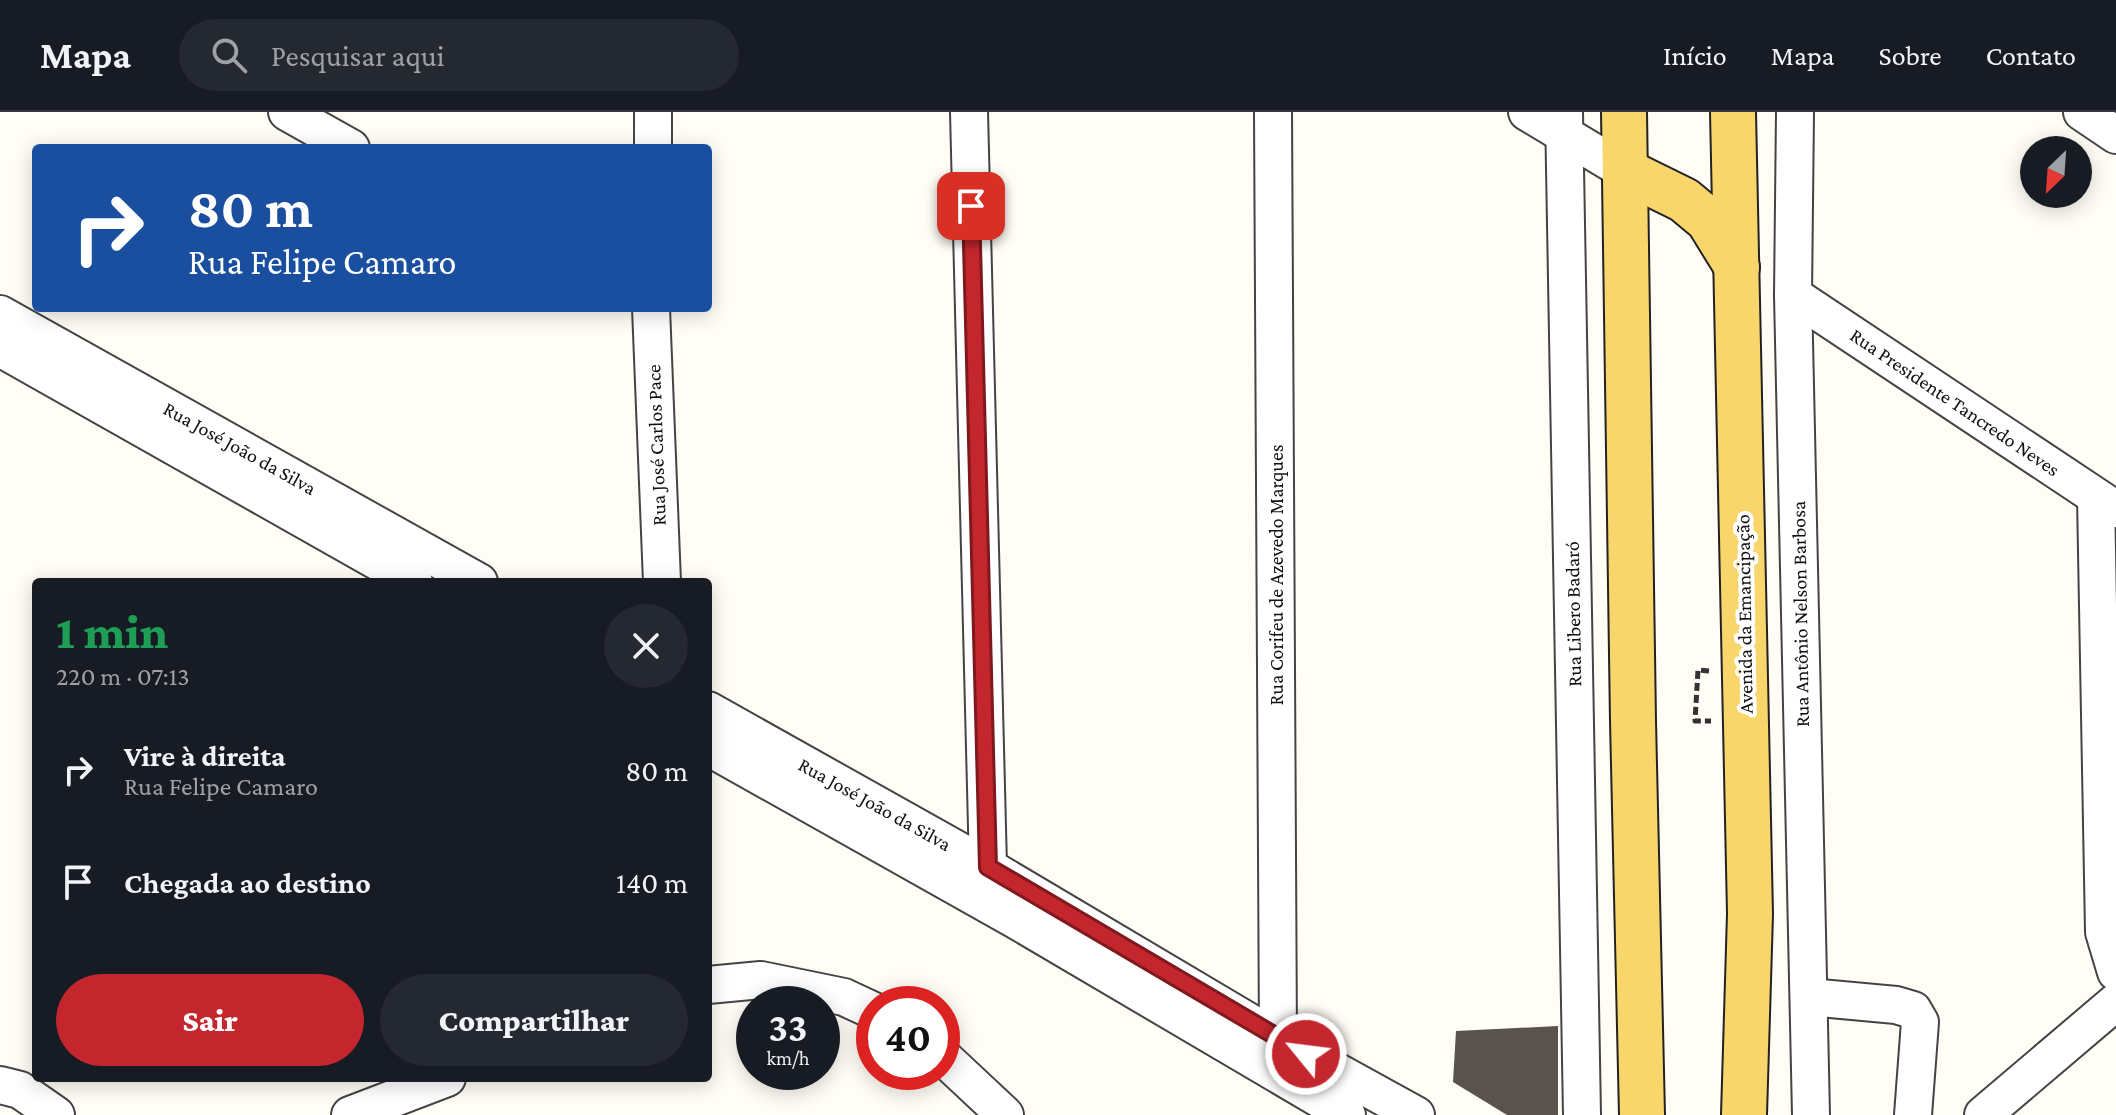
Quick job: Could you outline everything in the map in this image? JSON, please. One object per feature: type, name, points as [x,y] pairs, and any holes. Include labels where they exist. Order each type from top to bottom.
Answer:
[{"type":"main road","points":[[1624,112],[1639,1103]]},
{"type":"main road","name":"Avenida da Emancipação","points":[[1733,112],[1750,914],[1744,1115]]},
{"type":"main road","points":[[1625,171],[1684,200],[1708,220],[1737,267]]},
{"type":"street","points":[[287,112],[344,144]]},
{"type":"street","points":[[653,112],[653,144]]},
{"type":"street","points":[[969,112],[988,867]]},
{"type":"street","name":"Rua Corifeu de Azevedo Marques","points":[[1273,112],[1278,1039]]},
{"type":"street","points":[[1527,112],[1565,124],[1625,171]]},
{"type":"street","name":"Rua Antônio Nelson Barbosa","points":[[1795,112],[1793,295],[1811,1115]]},
{"type":"street","points":[[2082,112],[2116,135]]},
{"type":"street","name":"Rua Libero Badaró","points":[[1565,124],[1582,1115]]},
{"type":"street","name":"Rua Presidente Tancredo Neves","points":[[1793,295],[2106,503]]},
{"type":"street","name":"Rua José Carlos Pace","points":[[646,312],[662,578]]},
{"type":"street","name":"Rua José João da Silva","points":[[0,314],[472,578]]},
{"type":"street","name":"Rua José João da Silva","points":[[0,348],[407,578]]},
{"type":"street","points":[[2106,503],[2104,932],[2116,972]]},
{"type":"street","name":"Rua José João da Silva","points":[[712,712],[988,867],[1278,1039],[1416,1115]]},
{"type":"street","name":"Rua José João da Silva","points":[[712,749],[1014,919],[1347,1115]]},
{"type":"street","points":[[712,985],[761,980],[844,997],[856,1003]]},
{"type":"street","points":[[1809,997],[1896,1005],[1913,1010],[1920,1022],[1913,1115]]},
{"type":"street","points":[[1983,1115],[2116,1002]]},
{"type":"street","points":[[960,1073],[1005,1115]]},
{"type":"street","points":[[350,1115],[437,1082]]},
{"type":"street","points":[[0,1085],[20,1090],[56,1115]]},
{"type":"building","points":[[1558,1026],[1558,1115],[1507,1115],[1453,1082],[1456,1031]]},
{"type":"route","points":[[971,206],[988,867],[1306,1054]]}]
